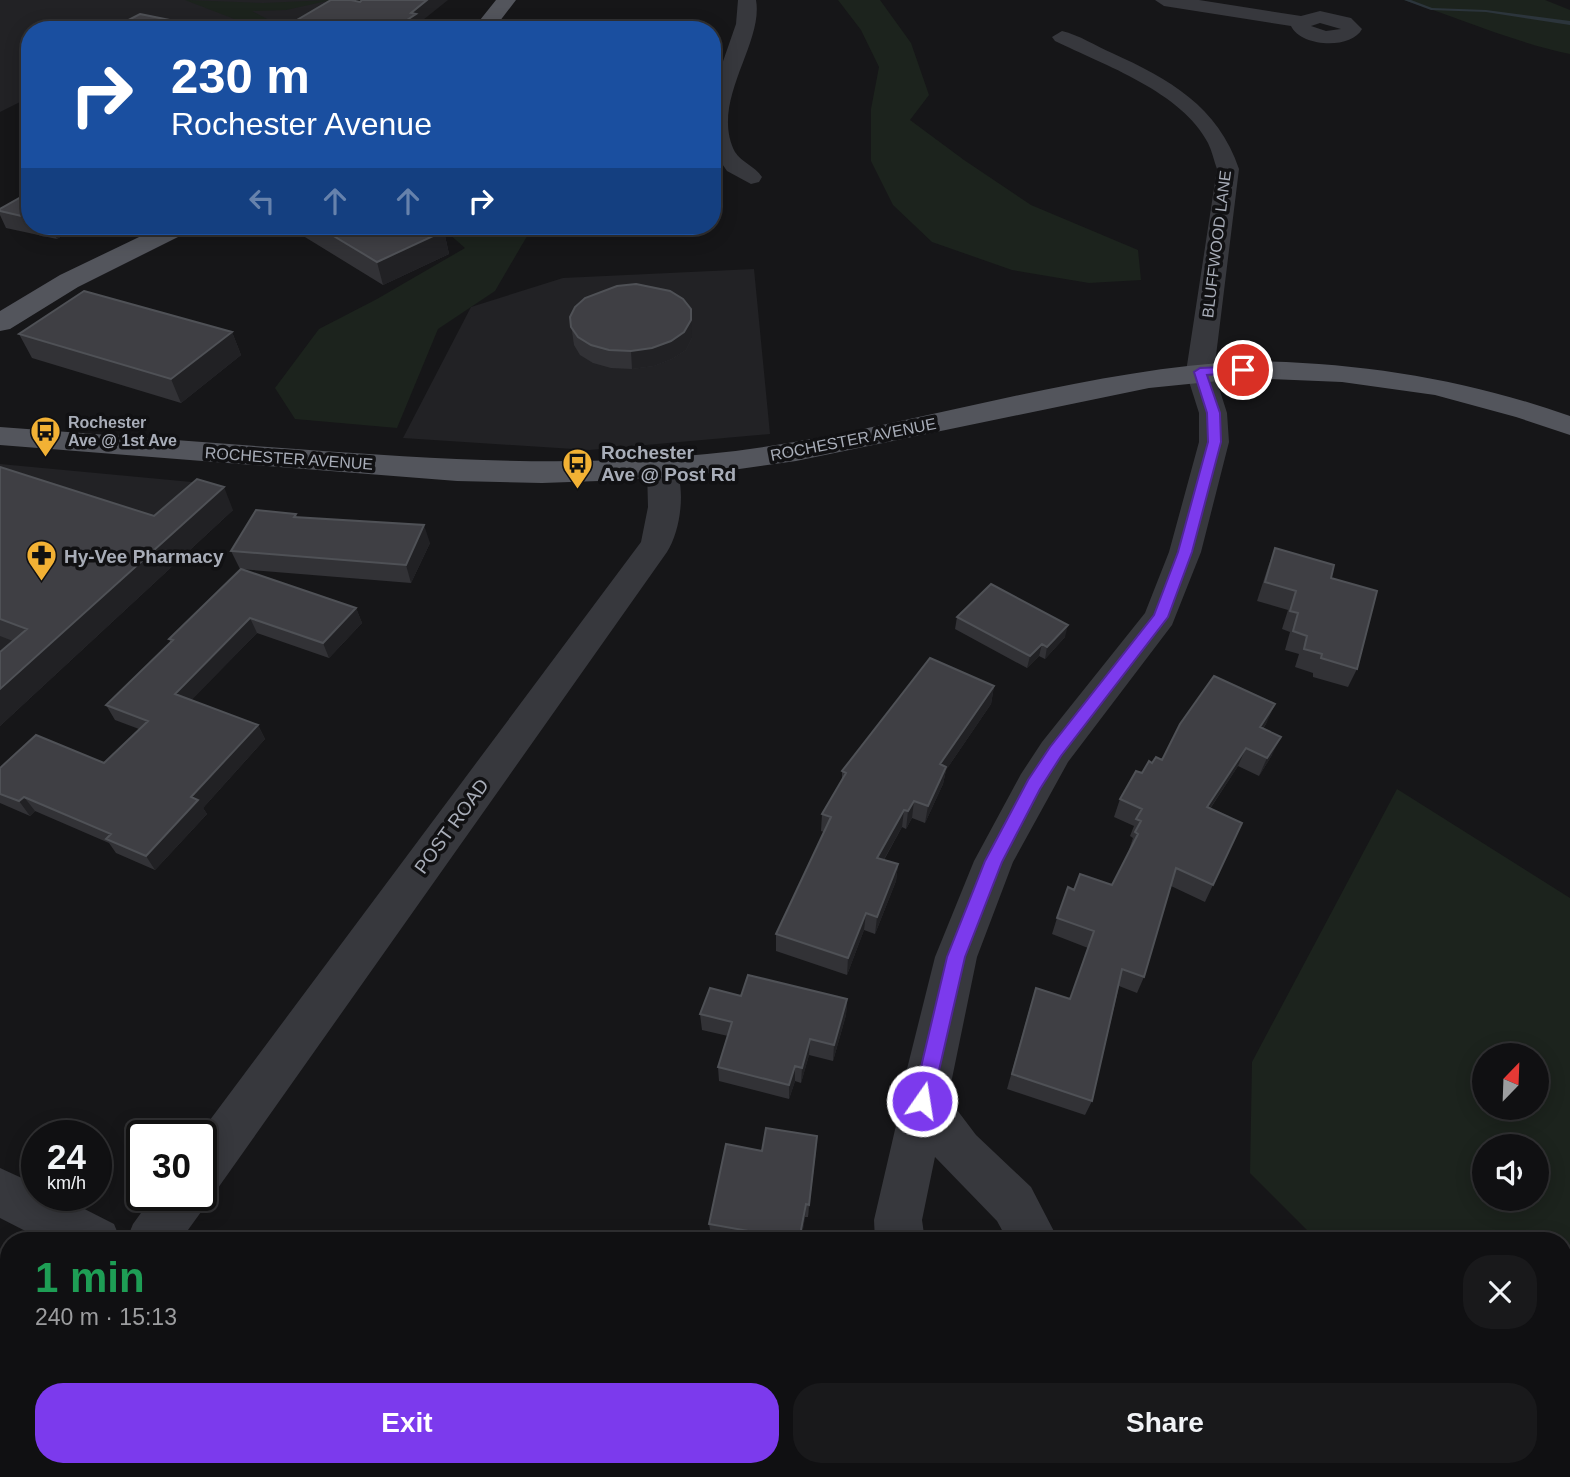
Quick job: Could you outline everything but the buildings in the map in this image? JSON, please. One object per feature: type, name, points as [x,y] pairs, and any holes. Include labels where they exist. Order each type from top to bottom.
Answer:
[{"type":"main road","points":[[489,21],[506,0]]},
{"type":"main road","points":[[0,323],[68,281],[163,235]]},
{"type":"main road","name":"ROCHESTER AVENUE","points":[[0,436],[480,472],[573,473],[662,469],[797,451],[1143,380],[1200,372],[1287,370],[1377,377],[1470,396],[1570,426]]},
{"type":"street","points":[[721,116],[725,83],[748,15],[747,0]]},
{"type":"street","points":[[1164,0],[1301,22]]},
{"type":"street","name":"BLUFFWOOD LANE","points":[[1062,37],[1181,100],[1206,121],[1225,153],[1227,169],[1200,372]]},
{"type":"street","points":[[721,145],[729,163],[751,177]]},
{"type":"street","points":[[899,1232],[898,1220],[922,1101],[956,957],[994,861],[1034,785],[1055,752],[1160,617],[1185,552],[1214,442],[1213,413],[1200,372]]},
{"type":"street","name":"POST ROAD","points":[[217,1149],[656,544],[664,525],[662,469]]},
{"type":"street","points":[[922,1101],[959,1151],[1014,1205],[1030,1232]]},
{"type":"street","points":[[0,1192],[79,1232]]},
{"type":"street","points":[[157,1232],[172,1211]]},
{"type":"shaded area","points":[[0,0],[350,0],[314,21],[21,21],[21,102],[0,112]]},
{"type":"shaded area","points":[[185,0],[263,3],[331,0],[286,10],[252,11],[267,19],[240,21]]},
{"type":"shaded area","points":[[838,0],[880,0],[911,43],[929,95],[910,120],[1031,205],[1138,250],[1141,280],[1089,283],[1012,270],[932,242],[893,205],[871,161],[871,109],[879,67],[861,30]]},
{"type":"shaded area","points":[[1404,0],[1545,0],[1570,10],[1570,54],[1507,36]]},
{"type":"shaded area","points":[[450,235],[528,235],[495,291],[438,329],[397,428],[295,419],[275,388],[319,329],[465,248]]},
{"type":"shaded area","points":[[754,269],[770,434],[589,450],[403,438],[471,307],[563,278]]},
{"type":"shaded area","points":[[0,464],[213,484],[0,675]]},
{"type":"shaded area","points":[[1397,789],[1570,898],[1570,1232],[1309,1232],[1250,1173],[1252,1062]]},
{"type":"waterway","points":[[1406,0],[1431,9],[1486,11],[1570,23]]},
{"type":"place","name":"Rochester Ave @ 1st Ave","points":[[45,458]]},
{"type":"place","name":"Rochester Ave @ Post Rd","points":[[578,490]]},
{"type":"place","name":"Hy-Vee Pharmacy","points":[[41,583]]},
{"type":"route","points":[[922,1101],[956,957],[994,861],[1034,785],[1055,752],[1160,617],[1185,552],[1214,442],[1213,413],[1200,372],[1243,370]]}]
